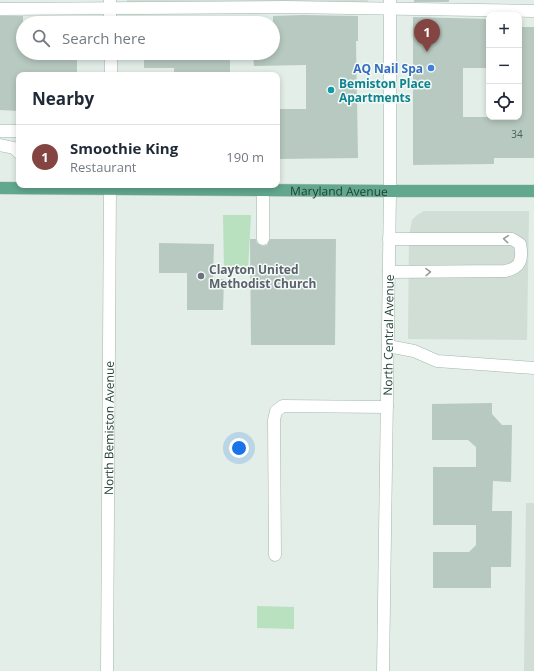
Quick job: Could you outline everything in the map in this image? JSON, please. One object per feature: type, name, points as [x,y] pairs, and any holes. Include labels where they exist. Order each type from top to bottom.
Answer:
[{"type":"main road","name":"Maryland Avenue","points":[[0,188],[16,187]]},
{"type":"main road","name":"Maryland Avenue","points":[[186,188],[390,192],[534,191]]},
{"type":"street","points":[[110,4],[110,16]]},
{"type":"street","points":[[0,9],[110,4],[286,4],[390,5],[534,11]]},
{"type":"street","name":"North Central Avenue","points":[[383,671],[390,192],[390,5]]},
{"type":"street","points":[[111,60],[111,72]]},
{"type":"street","points":[[0,131],[16,131]]},
{"type":"street","points":[[0,145],[14,148],[16,150]]},
{"type":"street","name":"North Bemiston Avenue","points":[[107,671],[110,188]]},
{"type":"street","points":[[263,190],[263,239]]},
{"type":"street","points":[[388,272],[505,271],[514,269],[520,263],[522,255],[520,244],[512,239],[389,240]]},
{"type":"street","points":[[388,346],[414,351],[437,361],[534,368]]},
{"type":"street","points":[[274,555],[274,420],[276,411],[283,406],[387,406]]},
{"type":"shaded area","points":[[127,0],[368,0],[368,5],[127,3]]},
{"type":"shaded area","points":[[424,211],[529,211],[527,340],[408,339],[409,236],[412,220]]},
{"type":"shaded area","points":[[526,503],[534,503],[534,671],[524,671]]},
{"type":"green space","points":[[223,215],[251,215],[248,270],[224,270]]},
{"type":"green space","points":[[257,606],[294,607],[294,629],[257,628]]},
{"type":"building","points":[[414,0],[449,0],[449,2],[414,2]]},
{"type":"building","name":"Bemiston Place Apartments","points":[[303,15],[358,16],[358,41],[356,41],[358,158],[280,159],[280,109],[306,109],[306,65],[254,66],[254,60],[280,60],[280,16],[273,16]]},
{"type":"building","points":[[0,16],[16,16],[16,60],[77,60],[77,72],[16,72],[16,111],[0,110]]},
{"type":"building","points":[[413,17],[486,19],[486,68],[463,68],[463,117],[486,117],[486,120],[522,120],[522,27],[534,27],[534,158],[494,158],[494,164],[413,165]]},
{"type":"building","points":[[144,60],[230,60],[230,72],[174,72],[174,68],[144,68]]},
{"type":"building","points":[[250,239],[256,239],[257,243],[263,246],[267,245],[270,239],[336,239],[335,345],[251,345]]},
{"type":"building","name":"Clayton United Methodist Church","points":[[159,243],[214,244],[213,279],[224,279],[223,310],[187,310],[187,273],[159,273]]},
{"type":"building","points":[[492,403],[492,414],[502,425],[512,425],[511,482],[493,481],[492,511],[512,511],[511,567],[491,567],[491,588],[433,588],[433,552],[469,552],[476,545],[476,525],[433,525],[433,467],[476,467],[476,447],[468,440],[432,440],[432,404]]},
{"type":"place","name":"Smoothie King","points":[[427,52]]},
{"type":"place","name":"AQ Nail Spa","points":[[431,68]]},
{"type":"place","name":"Bemiston Place Apartments","points":[[331,90]]},
{"type":"place","name":"Clayton United Methodist Church","points":[[201,276]]}]
